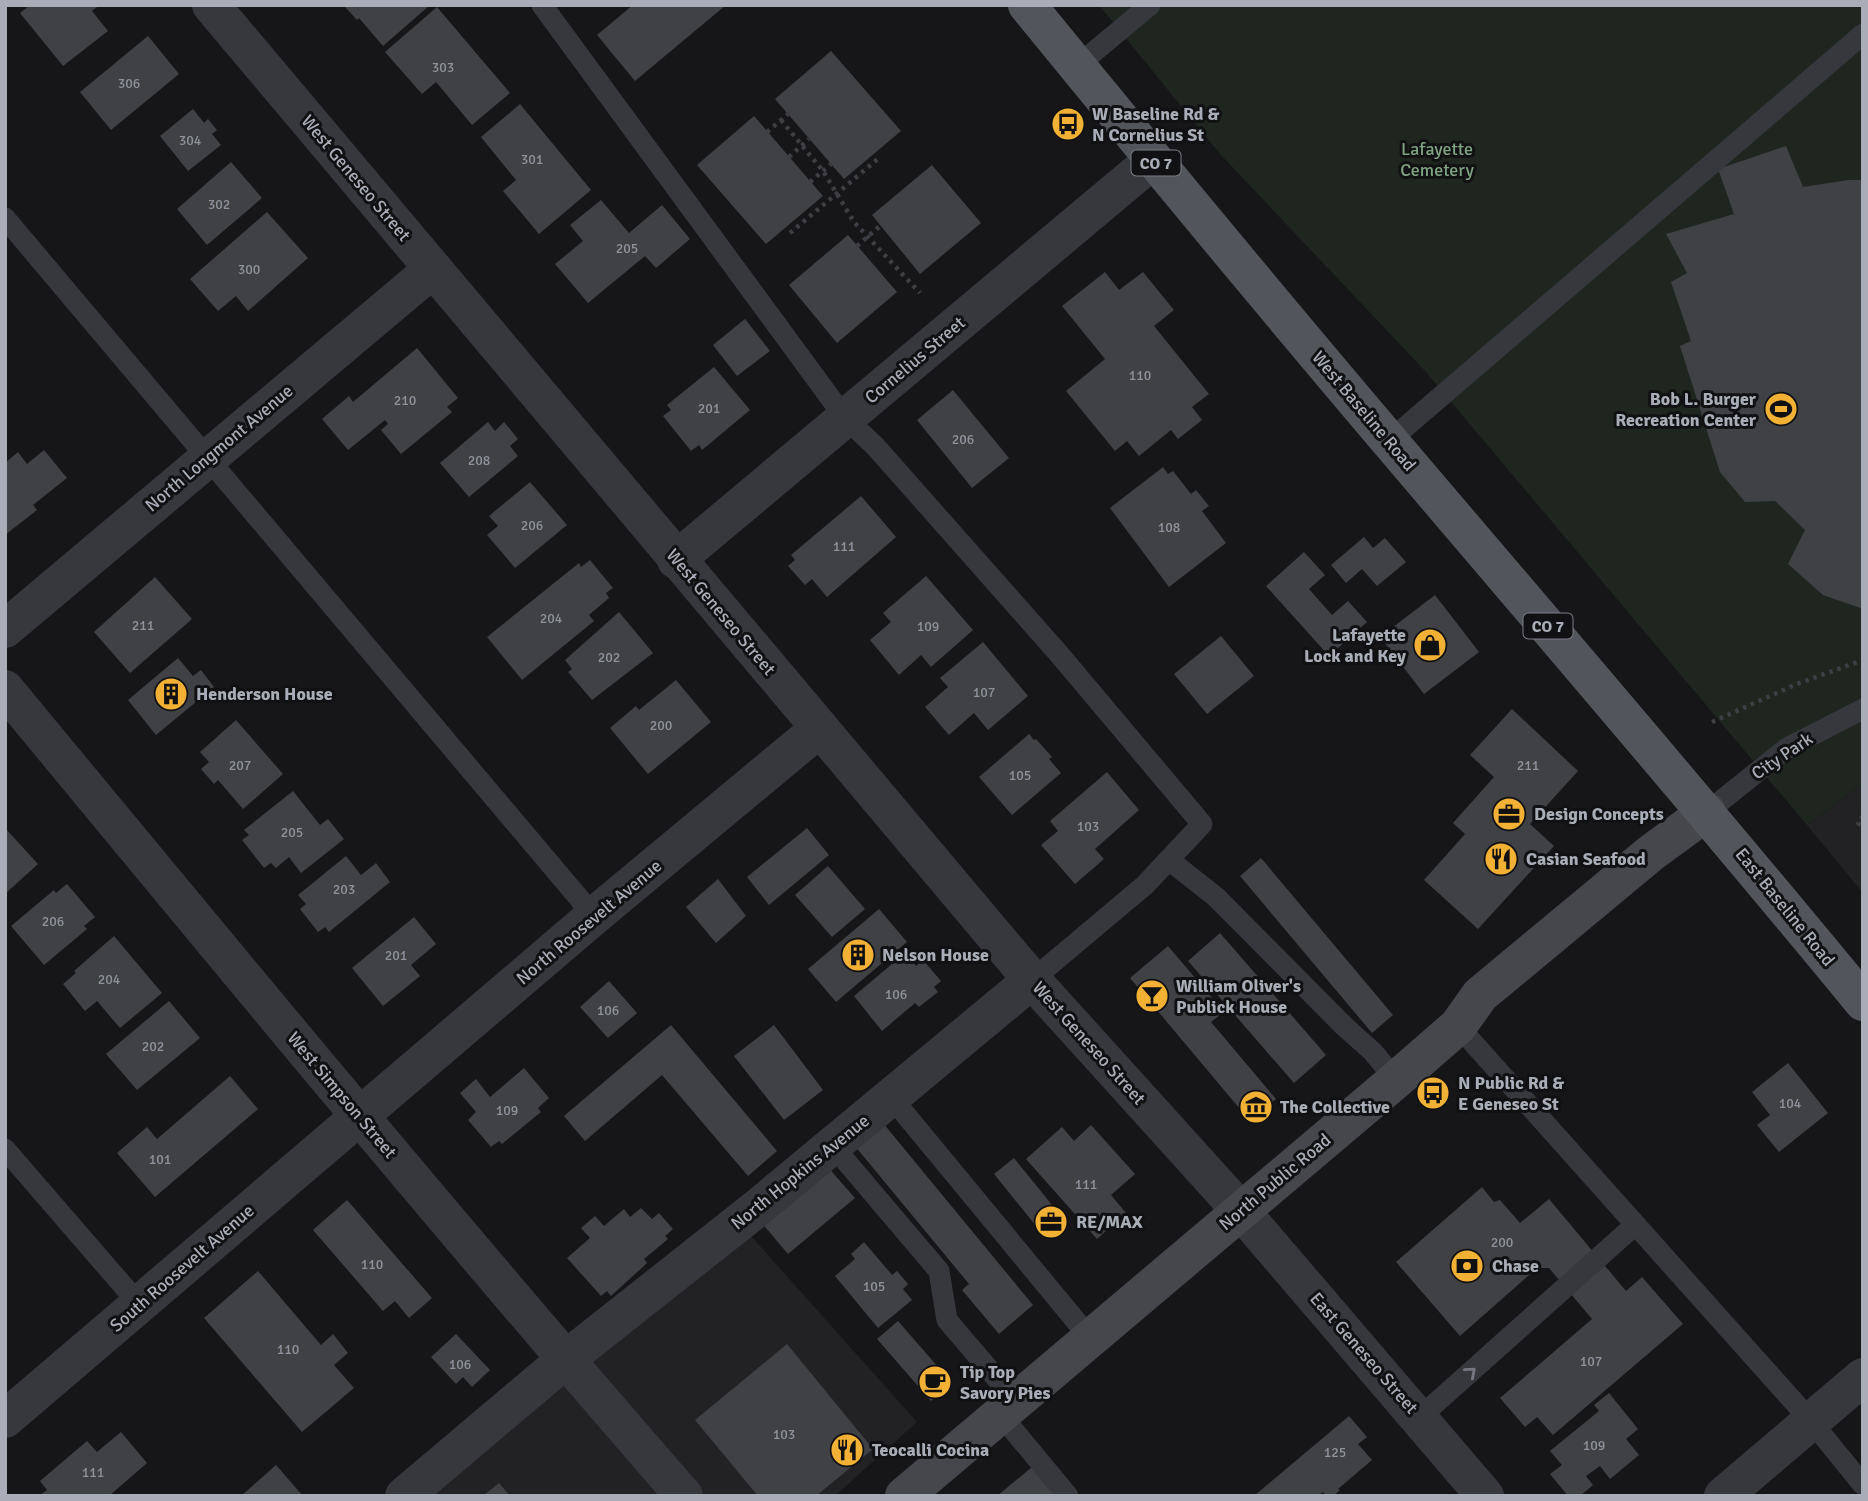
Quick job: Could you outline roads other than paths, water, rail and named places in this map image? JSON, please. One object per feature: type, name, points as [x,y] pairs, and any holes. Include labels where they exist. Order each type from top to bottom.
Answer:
[{"type":"main road","name":"West Baseline Road","points":[[1027,5],[1153,160],[1707,812]]},
{"type":"main road","name":"East Baseline Road","points":[[1707,812],[1863,1002]]},
{"type":"street","name":"West Geneseo Street","points":[[211,5],[1032,980],[1241,1211]]},
{"type":"street","name":"Cornelius Street","points":[[676,560],[1153,160]]},
{"type":"street","name":"North Longmont Avenue","points":[[5,628],[433,269]]},
{"type":"street","name":"West Simpson Street","points":[[5,689],[359,1116],[684,1496]]},
{"type":"street","name":"North Roosevelt Avenue","points":[[359,1116],[820,729]]},
{"type":"street","name":"North Public Road","points":[[904,1496],[1396,1080],[1458,1026],[1480,995],[1651,853],[1707,812]]},
{"type":"street","name":"North Hopkins Avenue","points":[[404,1496],[565,1360],[832,1146],[1032,980]]},
{"type":"street","name":"South Roosevelt Avenue","points":[[5,1419],[359,1116]]},
{"type":"street","name":"East Geneseo Street","points":[[1241,1211],[1485,1496]]},
{"type":"street","points":[[1723,1496],[1863,1377]]},
{"type":"lane","points":[[542,5],[845,418],[875,446],[1059,654],[1202,824],[1145,885],[1032,980]]},
{"type":"lane","points":[[1077,66],[1150,5]]},
{"type":"lane","points":[[1389,440],[1863,34]]},
{"type":"lane","points":[[5,218],[594,916]]},
{"type":"lane","name":"City Park","points":[[1707,812],[1787,748],[1863,709]]},
{"type":"lane","points":[[1169,860],[1216,897],[1343,1026],[1374,1052],[1396,1080]]},
{"type":"lane","points":[[1458,1026],[1811,1421],[1863,1485]]},
{"type":"lane","points":[[891,1097],[1090,1338]]},
{"type":"lane","points":[[832,1146],[939,1271],[947,1320],[1068,1496]]},
{"type":"lane","points":[[5,1149],[139,1304]]},
{"type":"lane","points":[[1420,1417],[1634,1225]]},
{"type":"place","name":"W Baseline Rd & N Cornelius St","points":[[1068,124]]},
{"type":"place","name":"Bob L. Burger Recreation Center","points":[[1781,409]]},
{"type":"place","name":"Lafayette Lock and Key","points":[[1430,645]]},
{"type":"place","name":"Henderson House","points":[[171,694]]},
{"type":"place","name":"Design Concepts","points":[[1509,814]]},
{"type":"place","name":"Casian Seafood","points":[[1501,859]]},
{"type":"place","name":"Nelson House","points":[[858,955]]},
{"type":"place","name":"William Oliver's Publick House","points":[[1152,996]]},
{"type":"place","name":"N Public Rd & E Geneseo St","points":[[1433,1093]]},
{"type":"place","name":"The Collective","points":[[1256,1107]]},
{"type":"place","name":"RE/MAX","points":[[1051,1222]]},
{"type":"place","name":"Chase","points":[[1467,1266]]},
{"type":"place","name":"Tip Top Savory Pies","points":[[935,1382]]},
{"type":"place","name":"Teocalli Cocina","points":[[847,1450]]},
{"type":"park label","name":"Lafayette Cemetery","points":[[1437,159]]}]
